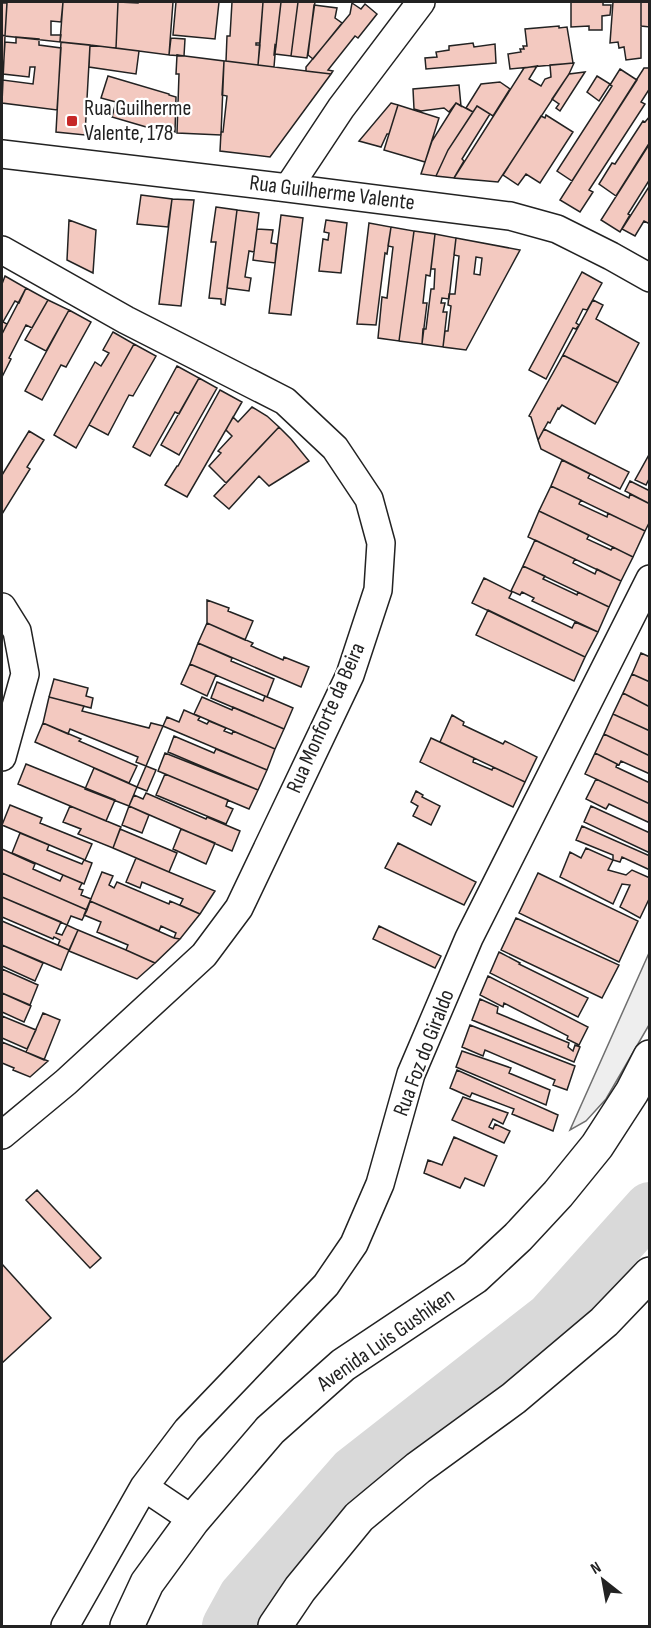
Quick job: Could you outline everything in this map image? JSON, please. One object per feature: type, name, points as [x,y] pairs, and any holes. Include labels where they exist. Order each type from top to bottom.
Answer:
[{"type":"main road","name":"Avenida Luis Gushiken","points":[[127,1626],[147,1583],[193,1520],[270,1430],[343,1365],[475,1277],[518,1237],[558,1194],[597,1146],[632,1092],[650,1057]]},
{"type":"main road","points":[[275,1626],[300,1588],[359,1517],[418,1468],[523,1390],[604,1322],[650,1274]]},
{"type":"street","points":[[288,188],[340,108],[421,2]]},
{"type":"street","name":"Rua Guilherme Valente","points":[[2,154],[510,216],[557,229],[650,279]]},
{"type":"street","name":"Rua Monforte da Beira","points":[[2,250],[126,320],[285,401],[335,448],[364,490],[369,499],[381,543],[378,590],[350,675],[239,908],[204,955],[66,1082],[2,1135]]},
{"type":"street","name":"Rua Foz do Giraldo","points":[[65,1626],[144,1487],[187,1430],[326,1285],[354,1244],[380,1184],[411,1074],[469,938],[650,579]]},
{"type":"street","points":[[2,607],[17,631],[25,674],[2,757]]},
{"type":"street","points":[[144,1487],[193,1520]]},
{"type":"shaded area","points":[[649,953],[649,1025],[606,1099],[586,1121],[570,1130]]},
{"type":"building","points":[[2,2],[7,3],[5,36],[2,35]]},
{"type":"building","points":[[7,2],[63,2],[61,22],[51,21],[51,35],[61,35],[60,42],[5,36]]},
{"type":"building","points":[[63,2],[118,2],[116,48],[60,42]]},
{"type":"building","points":[[118,2],[173,2],[169,55],[116,48]]},
{"type":"building","points":[[176,2],[219,2],[215,39],[173,35]]},
{"type":"building","points":[[232,2],[263,2],[260,43],[256,43],[260,45],[258,65],[226,61]]},
{"type":"building","points":[[263,2],[281,2],[274,67],[258,65]]},
{"type":"building","points":[[281,2],[298,2],[291,56],[275,54]]},
{"type":"building","points":[[298,2],[315,2],[307,58],[291,56]]},
{"type":"building","points":[[571,2],[603,2],[603,5],[611,5],[610,15],[602,16],[602,30],[589,30],[589,26],[571,27]]},
{"type":"building","points":[[613,2],[641,2],[641,58],[626,60],[624,47],[619,48],[618,42],[610,43]]},
{"type":"building","points":[[641,2],[650,2],[650,27],[641,26]]},
{"type":"building","points":[[352,3],[361,9],[365,4],[377,14],[358,38],[355,36],[328,70],[333,71],[331,74],[306,71],[306,67],[350,14]]},
{"type":"building","points":[[314,5],[337,8],[335,18],[342,23],[313,59],[308,55]]},
{"type":"building","points":[[559,26],[559,28],[567,27],[573,63],[510,69],[508,54],[521,52],[520,49],[524,49],[523,46],[527,46],[525,29]]},
{"type":"building","points":[[2,35],[5,36],[3,80],[2,80]]},
{"type":"building","points":[[16,37],[39,39],[39,45],[61,48],[57,110],[2,103],[3,80],[33,84],[35,67],[30,67],[29,77],[3,74],[5,42],[16,43]]},
{"type":"building","points":[[171,38],[185,39],[184,56],[169,55]]},
{"type":"building","points":[[61,42],[90,45],[85,135],[56,132]]},
{"type":"building","points":[[473,43],[474,47],[495,44],[496,63],[426,69],[425,58],[437,57],[436,52],[449,50],[449,46]]},
{"type":"building","points":[[90,45],[139,51],[136,74],[89,67]]},
{"type":"building","points":[[177,55],[224,61],[221,135],[177,133],[179,74],[176,74]]},
{"type":"building","points":[[224,61],[331,74],[270,157],[220,151],[227,96],[222,95]]},
{"type":"building","points":[[574,63],[498,182],[454,178],[524,68],[537,66],[529,79],[541,86],[545,79],[551,77],[550,65]]},
{"type":"building","points":[[644,68],[650,68],[650,88],[641,102],[645,104],[589,190],[593,192],[580,212],[560,200]]},
{"type":"building","points":[[620,69],[637,80],[572,181],[557,171],[612,86],[610,85]]},
{"type":"building","points":[[585,72],[560,111],[556,108],[559,104],[552,99],[569,74]]},
{"type":"building","points":[[108,76],[176,97],[175,132],[161,127],[160,131],[112,117],[116,102],[101,98]]},
{"type":"building","points":[[597,76],[610,84],[599,101],[587,92]]},
{"type":"building","points":[[500,82],[510,89],[493,116],[477,106],[473,112],[466,108],[481,84]]},
{"type":"building","points":[[459,85],[461,106],[456,103],[449,112],[444,108],[421,111],[414,109],[413,89]]},
{"type":"building","points":[[391,103],[398,105],[389,134],[381,147],[359,141]]},
{"type":"building","points":[[456,103],[473,112],[448,150],[436,176],[421,174],[432,141]]},
{"type":"building","points":[[398,105],[439,118],[425,162],[384,150]]},
{"type":"building","points":[[477,106],[490,114],[462,159],[464,161],[454,178],[436,176],[448,150]]},
{"type":"building","points":[[546,115],[573,132],[540,183],[526,174],[518,185],[503,175],[541,116],[545,118]]},
{"type":"building","points":[[650,116],[650,142],[616,196],[599,184],[643,121],[645,122]]},
{"type":"building","points":[[650,143],[650,179],[628,214],[630,215],[620,232],[601,220]]},
{"type":"building","points":[[650,185],[650,224],[644,221],[635,236],[622,229]]},
{"type":"building","points":[[141,195],[172,199],[168,227],[137,224]]},
{"type":"building","points":[[172,199],[194,200],[181,306],[159,304]]},
{"type":"building","points":[[216,207],[237,210],[225,305],[221,304],[221,299],[209,298],[216,242],[211,242]]},
{"type":"building","points":[[237,210],[259,213],[254,252],[249,251],[245,277],[251,278],[249,291],[227,288]]},
{"type":"building","points":[[281,215],[303,218],[291,315],[269,313]]},
{"type":"building","points":[[69,220],[96,230],[93,273],[67,260]]},
{"type":"building","points":[[326,220],[347,223],[341,273],[319,271],[323,239],[328,240],[329,233],[324,232]]},
{"type":"building","points":[[369,223],[391,227],[387,254],[385,253],[376,325],[357,324]]},
{"type":"building","points":[[391,227],[414,231],[399,341],[378,338],[382,297],[387,298],[393,247],[388,246]]},
{"type":"building","points":[[257,229],[273,230],[271,243],[277,244],[275,263],[253,260]]},
{"type":"building","points":[[414,231],[435,234],[430,276],[426,275],[423,303],[427,303],[422,344],[399,341]]},
{"type":"building","points":[[435,234],[456,238],[449,299],[442,298],[441,303],[445,303],[443,312],[447,312],[443,347],[422,344],[431,289],[434,289],[435,269],[431,269]]},
{"type":"building","points":[[456,238],[520,250],[466,350],[443,347],[445,331],[448,331],[451,306],[448,305],[449,294],[455,294],[459,256],[454,255]],"holes":[[[476,257],[482,258],[480,275],[474,274]]]},
{"type":"building","points":[[582,272],[602,283],[587,310],[583,309],[576,323],[579,325],[576,329],[573,328],[546,379],[529,370]]},
{"type":"building","points":[[5,276],[26,288],[19,303],[15,301],[3,322],[7,324],[2,334],[2,284]]},
{"type":"building","points":[[26,288],[48,300],[32,328],[26,325],[2,377],[2,334]]},
{"type":"building","points":[[48,300],[69,310],[46,351],[25,340]]},
{"type":"building","points":[[593,300],[603,305],[596,319],[639,343],[618,383],[563,355]]},
{"type":"building","points":[[69,310],[91,322],[66,367],[61,365],[42,400],[25,391]]},
{"type":"building","points":[[113,332],[134,344],[76,448],[54,435],[95,362],[101,366],[109,353],[103,350]]},
{"type":"building","points":[[134,344],[156,356],[133,396],[129,395],[108,435],[89,425]]},
{"type":"building","points":[[563,355],[618,383],[595,424],[562,405],[550,423],[548,422],[538,440],[529,416]]},
{"type":"building","points":[[177,366],[199,378],[179,414],[175,412],[150,456],[133,447]]},
{"type":"building","points":[[199,378],[217,388],[179,455],[161,445]]},
{"type":"building","points":[[220,390],[242,402],[187,497],[165,485]]},
{"type":"building","points":[[252,407],[279,427],[226,483],[209,466],[221,453],[218,451],[232,436],[226,430],[233,417],[238,422]]},
{"type":"building","points":[[279,427],[309,461],[269,486],[259,476],[229,509],[214,496]]},
{"type":"building","points":[[544,429],[629,472],[620,489],[541,449],[538,440]]},
{"type":"building","points":[[29,431],[44,440],[27,467],[30,469],[2,514],[2,475]]},
{"type":"building","points":[[650,453],[650,477],[646,485],[635,480]]},
{"type":"building","points":[[562,460],[590,474],[588,478],[629,498],[630,494],[650,504],[650,521],[645,531],[551,486]]},
{"type":"building","points":[[630,481],[650,491],[650,504],[625,491]]},
{"type":"building","points":[[551,486],[581,500],[579,504],[607,517],[608,513],[645,531],[633,557],[539,511]]},
{"type":"building","points":[[539,511],[589,535],[587,539],[611,550],[613,547],[633,557],[621,581],[528,537]]},
{"type":"building","points":[[535,540],[575,559],[573,563],[595,574],[597,569],[621,581],[609,607],[523,566]]},
{"type":"building","points":[[523,566],[545,576],[543,579],[609,607],[598,632],[532,601],[534,598],[522,592],[520,595],[511,591]]},
{"type":"building","points":[[484,578],[512,592],[509,598],[572,628],[575,622],[598,632],[585,657],[472,603]]},
{"type":"building","points":[[207,600],[229,608],[228,611],[253,621],[245,640],[207,623]]},
{"type":"building","points":[[488,610],[585,657],[574,681],[476,635]]},
{"type":"building","points":[[207,623],[253,643],[251,646],[283,660],[284,657],[309,667],[301,687],[198,643]]},
{"type":"building","points":[[198,643],[232,658],[231,661],[274,679],[267,697],[190,664]]},
{"type":"building","points":[[641,653],[650,657],[650,682],[632,674]]},
{"type":"building","points":[[190,664],[216,675],[207,696],[181,684]]},
{"type":"building","points":[[632,674],[650,682],[650,707],[623,693]]},
{"type":"building","points":[[54,679],[88,688],[86,696],[93,698],[91,708],[49,697]]},
{"type":"building","points":[[217,682],[263,701],[265,696],[293,708],[284,729],[211,698]]},
{"type":"building","points":[[623,693],[650,707],[650,731],[613,714]]},
{"type":"building","points":[[49,697],[84,706],[82,711],[149,728],[151,723],[163,726],[146,766],[136,762],[138,757],[70,729],[68,734],[43,723]]},
{"type":"building","points":[[202,697],[232,710],[233,707],[284,729],[275,749],[194,714]]},
{"type":"building","points":[[184,710],[200,717],[198,720],[207,724],[209,721],[226,728],[224,731],[232,734],[233,731],[275,749],[267,770],[163,726],[167,717],[179,722]]},
{"type":"building","points":[[613,714],[650,731],[650,756],[604,734]]},
{"type":"building","points":[[452,715],[464,722],[463,725],[503,744],[505,741],[537,757],[525,782],[440,742]]},
{"type":"building","points":[[43,723],[137,766],[129,783],[35,742]]},
{"type":"building","points":[[604,734],[650,756],[650,774],[621,761],[619,765],[595,753]]},
{"type":"building","points":[[174,736],[214,753],[216,749],[267,770],[258,790],[168,752]]},
{"type":"building","points":[[431,738],[474,758],[473,762],[492,770],[493,767],[525,782],[513,807],[420,762]]},
{"type":"building","points":[[165,753],[258,790],[249,809],[158,771]]},
{"type":"building","points":[[595,753],[617,764],[616,767],[650,783],[650,804],[585,774]]},
{"type":"building","points":[[26,764],[115,800],[106,821],[18,784]]},
{"type":"building","points":[[146,766],[156,770],[147,791],[137,787]]},
{"type":"building","points":[[94,768],[137,787],[129,806],[85,789]]},
{"type":"building","points":[[165,774],[228,800],[226,806],[233,809],[226,824],[156,795]]},
{"type":"building","points":[[596,779],[650,804],[650,823],[609,804],[606,809],[586,799]]},
{"type":"building","points":[[416,791],[423,795],[422,797],[440,806],[431,825],[413,816],[418,806],[411,802]]},
{"type":"building","points":[[146,793],[240,831],[232,851],[129,806],[134,795],[143,799]]},
{"type":"building","points":[[10,805],[42,818],[40,823],[92,844],[85,860],[2,825]]},
{"type":"building","points":[[70,806],[121,827],[113,848],[78,834],[81,829],[63,822]]},
{"type":"building","points":[[129,806],[149,815],[142,833],[122,825]]},
{"type":"building","points":[[591,806],[650,833],[650,853],[584,822]]},
{"type":"building","points":[[582,826],[650,856],[650,870],[622,857],[620,862],[613,860],[613,855],[576,840]]},
{"type":"building","points":[[120,829],[177,853],[169,872],[113,848]]},
{"type":"building","points":[[181,829],[215,843],[206,864],[173,849]]},
{"type":"building","points":[[20,833],[49,845],[47,850],[82,864],[84,860],[92,863],[84,884],[12,853]]},
{"type":"building","points":[[398,843],[476,882],[464,905],[385,868]]},
{"type":"building","points":[[586,848],[613,860],[608,870],[626,875],[632,870],[650,878],[650,897],[640,918],[620,907],[630,885],[622,884],[613,904],[560,877],[570,852],[581,858]]},
{"type":"building","points":[[2,849],[35,864],[33,869],[60,881],[63,875],[82,883],[79,889],[83,890],[81,895],[91,899],[87,910],[2,873]]},
{"type":"building","points":[[136,858],[215,891],[200,914],[180,905],[183,899],[142,882],[140,888],[126,882]]},
{"type":"building","points":[[102,872],[113,876],[109,885],[114,888],[117,882],[169,904],[170,901],[200,914],[180,939],[174,938],[176,933],[161,926],[159,931],[90,901]]},
{"type":"building","points":[[2,873],[87,910],[82,920],[71,916],[67,925],[2,897]]},
{"type":"building","points":[[538,873],[638,921],[619,962],[519,913]]},
{"type":"building","points":[[2,897],[61,922],[56,933],[62,935],[67,925],[78,930],[69,950],[58,945],[60,940],[54,937],[53,939],[2,917]]},
{"type":"building","points":[[90,901],[180,939],[155,963],[126,950],[128,945],[97,932],[101,922],[84,915]]},
{"type":"building","points":[[516,918],[619,965],[602,998],[501,950]]},
{"type":"building","points":[[2,921],[69,950],[61,970],[2,945]]},
{"type":"building","points":[[379,926],[441,956],[435,968],[373,939]]},
{"type":"building","points":[[78,930],[155,963],[137,979],[69,951]]},
{"type":"building","points":[[2,945],[43,963],[35,981],[2,966]]},
{"type":"building","points":[[499,952],[588,998],[578,1017],[490,973]]},
{"type":"building","points":[[2,969],[38,985],[30,1005],[2,993]]},
{"type":"building","points":[[488,976],[588,1027],[579,1045],[567,1039],[568,1036],[504,1003],[503,1007],[480,995]]},
{"type":"building","points":[[2,993],[31,1006],[24,1022],[2,1012]]},
{"type":"building","points":[[480,999],[498,1007],[497,1013],[569,1043],[568,1047],[573,1051],[575,1045],[580,1047],[574,1062],[472,1020]]},
{"type":"building","points":[[43,1013],[60,1020],[44,1060],[26,1052]]},
{"type":"building","points":[[2,1016],[36,1030],[27,1049],[2,1038]]},
{"type":"building","points":[[470,1025],[575,1066],[567,1090],[553,1085],[555,1080],[485,1050],[483,1056],[462,1047]]},
{"type":"building","points":[[2,1042],[48,1061],[30,1077],[13,1070],[14,1068],[2,1063]]},
{"type":"building","points":[[462,1051],[511,1068],[509,1073],[550,1090],[546,1105],[456,1067]]},
{"type":"building","points":[[457,1070],[558,1115],[553,1131],[512,1114],[514,1109],[472,1093],[470,1097],[450,1088]]},
{"type":"building","points":[[463,1097],[508,1113],[503,1124],[493,1119],[489,1127],[493,1129],[495,1124],[510,1131],[504,1143],[452,1120]]},
{"type":"building","points":[[454,1137],[497,1156],[484,1186],[465,1178],[460,1188],[424,1173],[428,1160],[442,1165]]},
{"type":"building","points":[[37,1190],[101,1258],[90,1268],[26,1200]]},
{"type":"building","points":[[2,1264],[51,1318],[2,1363]]},
{"type":"waterway","points":[[228,1626],[244,1597],[354,1472],[551,1318],[650,1208]]},
{"type":"place","name":"Rua Guilherme Valente, 178","points":[[72,121]]}]
